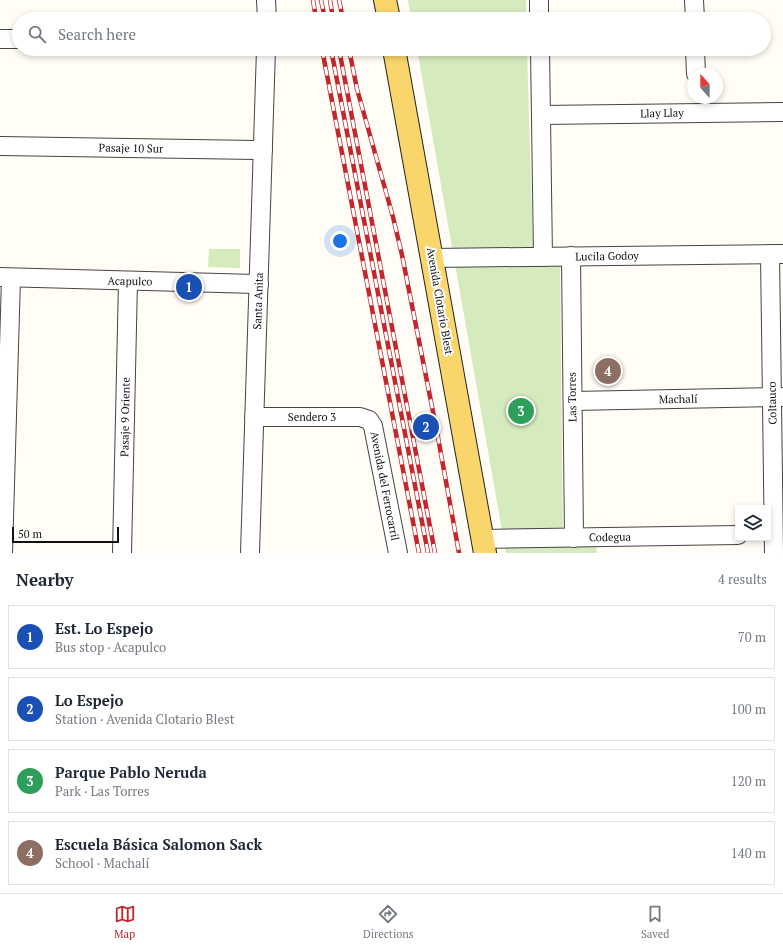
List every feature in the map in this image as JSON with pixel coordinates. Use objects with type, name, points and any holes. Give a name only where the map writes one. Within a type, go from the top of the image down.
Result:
[{"type":"main road","points":[[385,0],[388,12]]},
{"type":"main road","name":"Avenida Clotario Blest","points":[[395,56],[484,546]]},
{"type":"street","points":[[266,0],[267,12]]},
{"type":"street","points":[[539,0],[539,12]]},
{"type":"street","points":[[694,0],[695,12]]},
{"type":"street","points":[[0,39],[12,40]]},
{"type":"street","name":"Santa Anita","points":[[250,553],[266,56]]},
{"type":"street","points":[[540,56],[542,257]]},
{"type":"street","points":[[695,56],[696,68]]},
{"type":"street","name":"Llay Llay","points":[[541,115],[696,105],[783,112]]},
{"type":"street","name":"Pasaje 10 Sur","points":[[0,146],[263,150]]},
{"type":"street","name":"Lucila Godoy","points":[[432,258],[776,254]]},
{"type":"street","name":"Coltauco","points":[[774,553],[777,397],[776,254]]},
{"type":"street","name":"Las Torres","points":[[571,256],[574,538]]},
{"type":"street","points":[[3,553],[5,277]]},
{"type":"street","name":"Acapulco","points":[[5,277],[259,284]]},
{"type":"street","name":"Pasaje 9 Oriente","points":[[122,553],[128,280]]},
{"type":"street","name":"Machalí","points":[[572,401],[777,397]]},
{"type":"street","name":"Sendero 3","points":[[254,417],[360,417],[369,420]]},
{"type":"street","name":"Avenida del Ferrocarril","points":[[369,420],[373,426],[398,553]]},
{"type":"street","name":"Codegua","points":[[484,546],[574,538],[618,545],[735,535]]},
{"type":"green space","points":[[408,0],[526,0],[526,12],[410,12]]},
{"type":"green space","points":[[418,56],[527,56],[533,251],[560,264],[563,547],[596,544],[597,553],[506,553]]},
{"type":"green space","points":[[209,249],[240,249],[240,268],[208,267]]},
{"type":"railway","points":[[313,0],[315,12]]},
{"type":"railway","points":[[321,0],[324,12]]},
{"type":"railway","points":[[330,0],[332,12]]},
{"type":"railway","points":[[339,0],[342,12]]},
{"type":"railway","points":[[323,56],[419,553]]},
{"type":"railway","points":[[332,56],[428,553]]},
{"type":"railway","points":[[340,56],[435,553]]},
{"type":"railway","points":[[350,56],[357,89],[393,217],[402,255],[459,553]]},
{"type":"place","name":"Est. Lo Espejo","points":[[189,287]]},
{"type":"place","name":"Escuela Básica Salomon Sack","points":[[608,371]]},
{"type":"place","name":"Parque Pablo Neruda","points":[[521,411]]},
{"type":"place","name":"Lo Espejo","points":[[426,427]]}]
